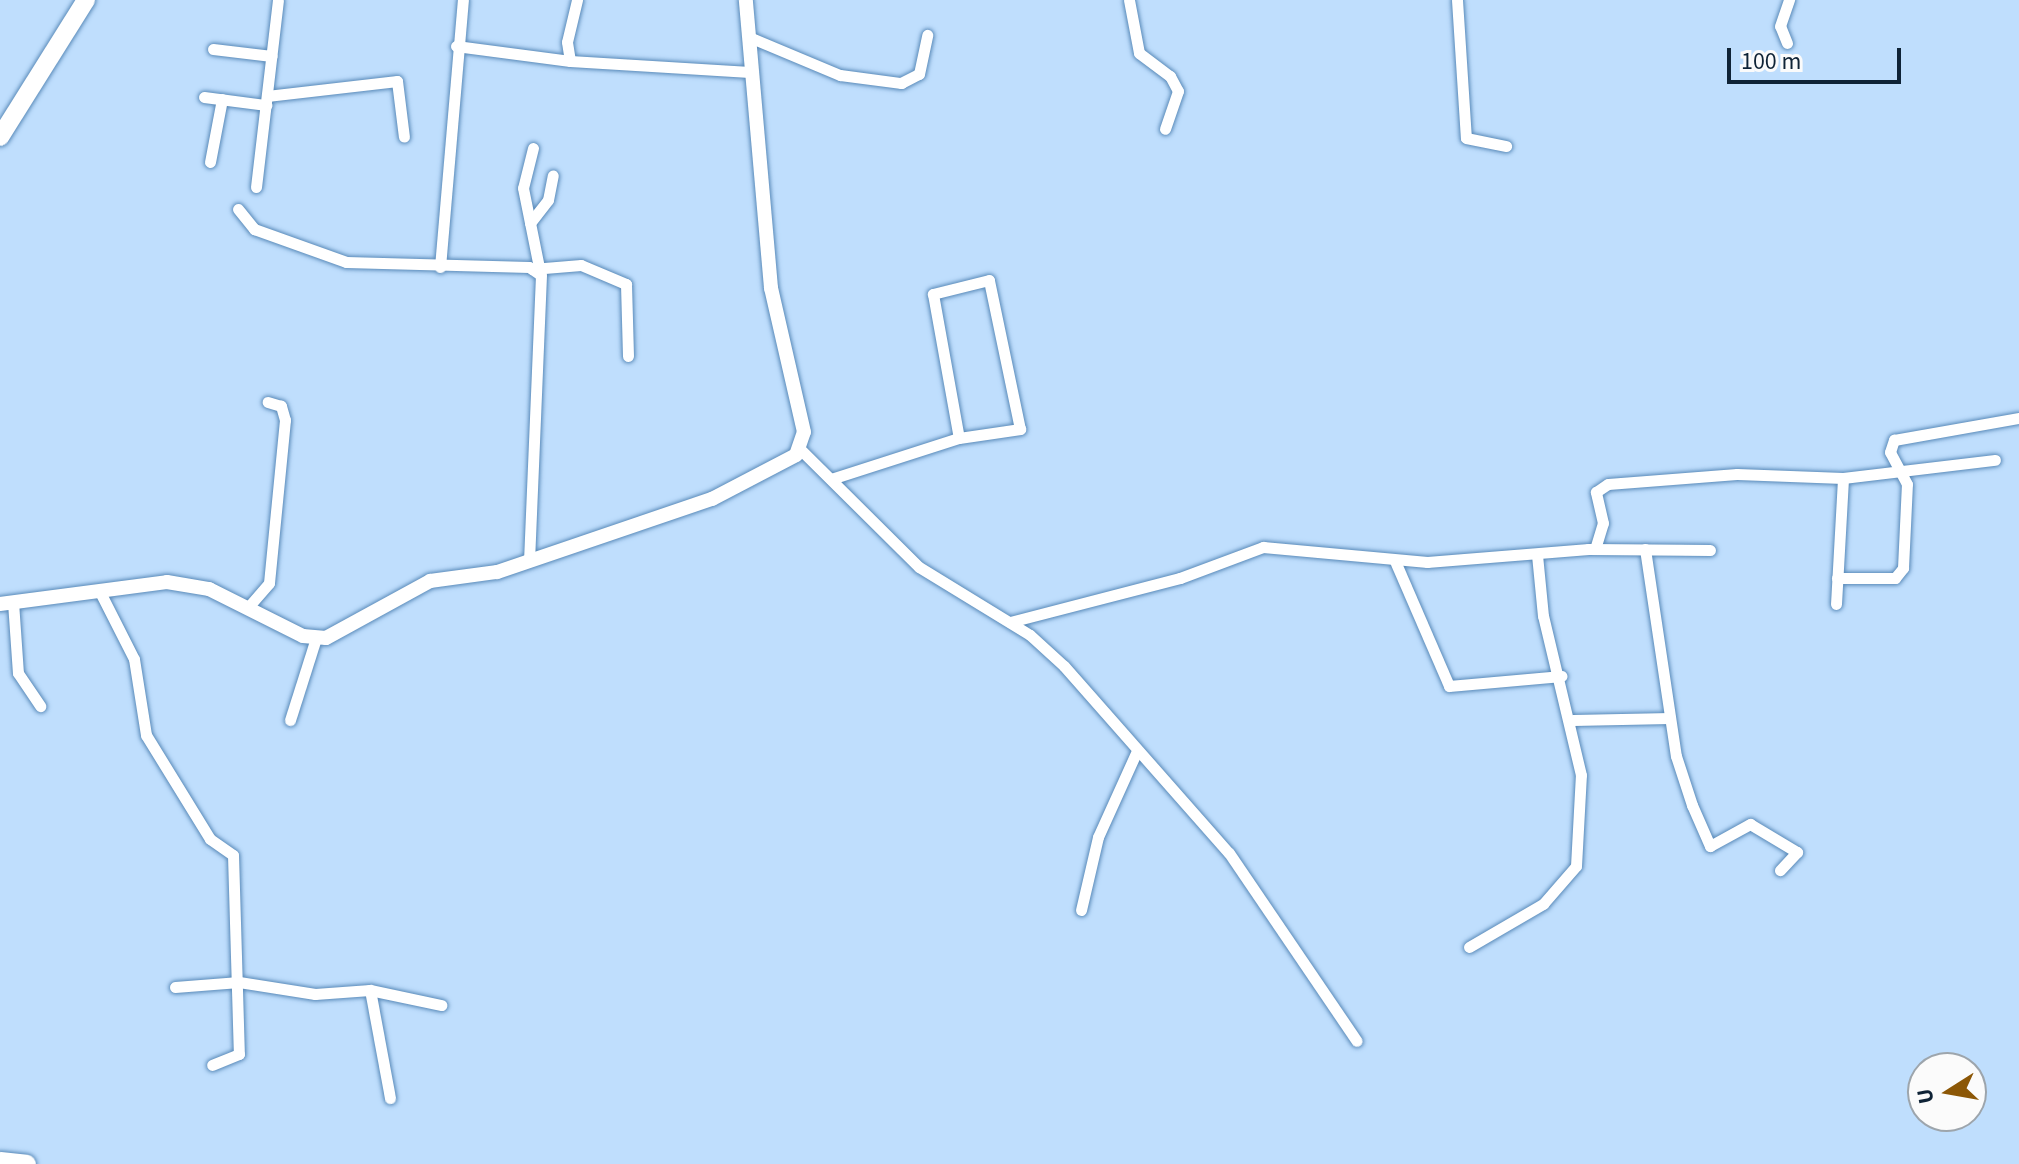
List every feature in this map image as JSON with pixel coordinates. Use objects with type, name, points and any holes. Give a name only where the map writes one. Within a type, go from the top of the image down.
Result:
[{"type":"main road","points":[[0,137],[86,0]]},
{"type":"main road","points":[[0,1161],[27,1164]]},
{"type":"street","points":[[256,187],[278,0]]},
{"type":"street","points":[[440,267],[456,46],[463,0]]},
{"type":"street","points":[[570,61],[567,42],[577,0]]},
{"type":"street","points":[[746,0],[771,288],[801,408],[801,450],[919,567],[1010,622],[1064,666],[1136,753],[1229,853],[1357,1041]]},
{"type":"street","points":[[1129,0],[1139,53],[1175,82],[1176,112],[1165,129]]},
{"type":"street","points":[[1457,0],[1466,138],[1506,146]]},
{"type":"street","points":[[1787,43],[1780,26],[1789,0]]},
{"type":"street","points":[[749,37],[840,75],[901,83],[919,74],[927,35]]},
{"type":"street","points":[[456,46],[570,61],[750,72]]},
{"type":"street","points":[[213,49],[272,56]]},
{"type":"street","points":[[204,97],[266,100],[397,81],[404,137]]},
{"type":"street","points":[[210,162],[222,99]]},
{"type":"street","points":[[529,561],[528,458],[542,283],[535,268],[522,173],[533,148]]},
{"type":"street","points":[[530,223],[548,200],[553,175]]},
{"type":"street","points":[[238,209],[254,229],[332,259],[440,267],[581,265],[626,284],[628,356]]},
{"type":"street","points":[[831,479],[959,438],[1022,425],[989,280],[933,294],[959,438]]},
{"type":"street","points":[[250,605],[269,583],[285,420],[281,406],[268,402]]},
{"type":"street","points":[[1837,578],[1901,575],[1908,494],[1890,452],[1894,440],[2019,418]]},
{"type":"street","points":[[40,706],[18,673],[6,603],[167,582],[250,605],[316,638],[363,623],[430,581],[529,561],[712,499],[801,450]]},
{"type":"street","points":[[1595,549],[1603,523],[1595,498],[1608,484],[1737,474],[1843,478],[1902,475],[1995,460]]},
{"type":"street","points":[[1836,604],[1843,478]]},
{"type":"street","points":[[1010,622],[1180,578],[1263,547],[1395,561],[1537,555],[1595,549],[1710,550]]},
{"type":"street","points":[[1645,549],[1683,784],[1710,846],[1750,824],[1797,852],[1780,870]]},
{"type":"street","points":[[1469,947],[1543,904],[1576,866],[1581,775],[1573,720],[1543,616],[1537,555]]},
{"type":"street","points":[[1395,561],[1449,686],[1562,676]]},
{"type":"street","points":[[100,592],[134,659],[146,735],[210,839],[233,855],[239,1054],[212,1065]]},
{"type":"street","points":[[290,720],[316,638]]},
{"type":"street","points":[[1573,720],[1670,718]]},
{"type":"street","points":[[1081,910],[1098,837],[1136,753]]},
{"type":"street","points":[[175,987],[239,982],[315,994],[370,990],[441,1005]]},
{"type":"street","points":[[370,990],[390,1098]]}]
